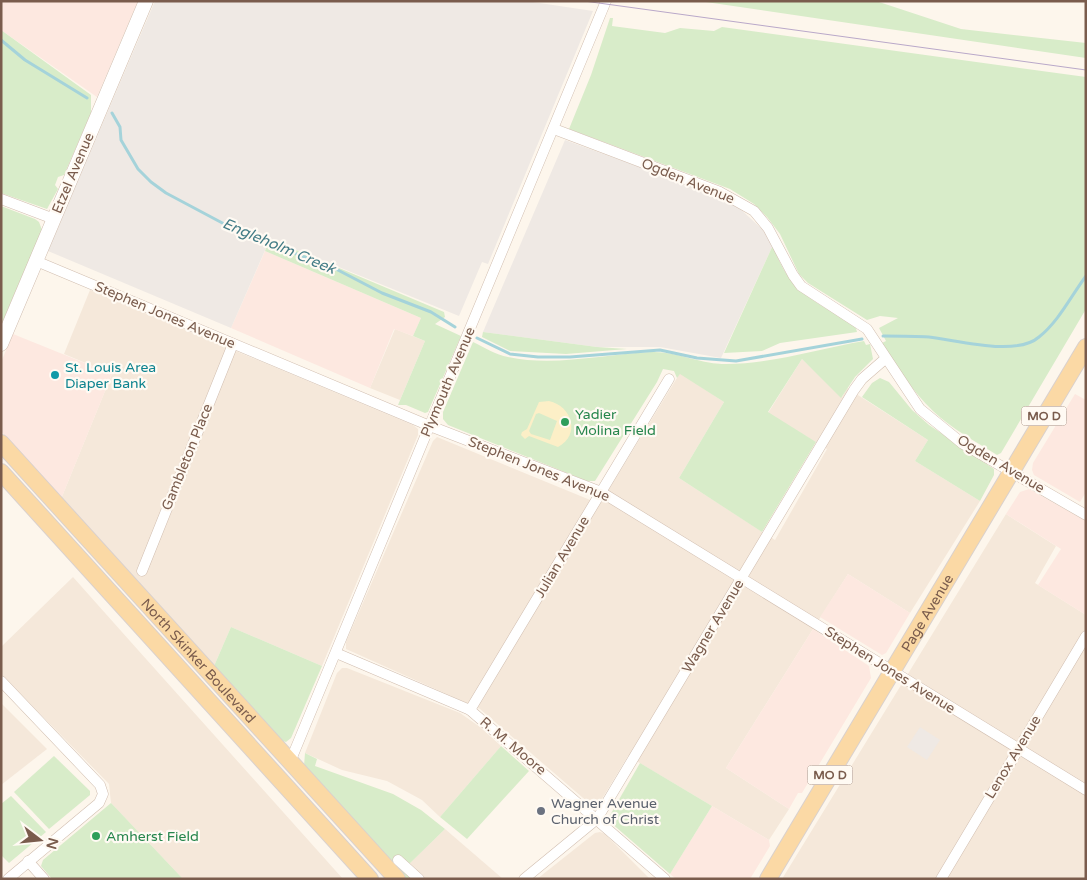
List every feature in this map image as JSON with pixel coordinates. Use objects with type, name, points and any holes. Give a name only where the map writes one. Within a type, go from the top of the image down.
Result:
[{"type":"main road","name":"Page Avenue","points":[[768,879],[1086,347]]},
{"type":"main road","name":"North Skinker Boulevard","points":[[1,443],[397,879]]},
{"type":"main road","name":"North Skinker Boulevard","points":[[1,472],[370,879]]},
{"type":"street","name":"Etzel Avenue","points":[[1,344],[146,1]]},
{"type":"street","name":"Plymouth Avenue","points":[[290,762],[606,1]]},
{"type":"street","name":"Ogden Avenue","points":[[554,129],[720,192],[754,211],[768,228],[790,270],[801,286],[862,324],[920,409],[963,444],[1012,470],[1086,515]]},
{"type":"street","points":[[1,199],[54,220]]},
{"type":"street","name":"Stephen Jones Avenue","points":[[36,261],[430,426],[601,492],[1086,790]]},
{"type":"street","name":"Gambleton Place","points":[[142,571],[233,344]]},
{"type":"street","name":"Wagner Avenue","points":[[524,879],[597,819],[854,390],[885,359]]},
{"type":"street","name":"Julian Avenue","points":[[470,710],[669,379]]},
{"type":"street","name":"Lenox Avenue","points":[[941,879],[1086,636]]},
{"type":"street","name":"R. M. Moore","points":[[336,652],[470,710],[665,879]]},
{"type":"street","points":[[1,681],[100,784],[103,794],[99,803],[8,879]]},
{"type":"street","points":[[398,860],[419,879]]},
{"type":"street","points":[[28,862],[44,879]]},
{"type":"shaded area","points":[[1,1],[138,1],[97,97],[1,30]]},
{"type":"shaded area","points":[[155,1],[526,1],[593,11],[488,264],[482,262],[459,316],[270,239],[231,328],[48,251]]},
{"type":"shaded area","points":[[565,140],[719,196],[736,205],[763,230],[773,245],[721,358],[660,347],[597,347],[483,332]]},
{"type":"shaded area","points":[[265,251],[421,318],[413,336],[394,329],[370,388],[231,328]]},
{"type":"shaded area","points":[[90,290],[413,425],[418,429],[418,435],[322,666],[231,627],[214,666],[61,499],[112,374],[64,354]]},
{"type":"shaded area","points":[[395,329],[425,341],[400,400],[370,388]]},
{"type":"shaded area","points":[[13,334],[112,374],[61,499],[1,431],[1,362]]},
{"type":"shaded area","points":[[802,359],[842,397],[847,388],[928,440],[915,461],[980,501],[910,613],[848,574],[726,768],[789,809],[769,840],[628,756],[600,802],[597,805],[590,804],[480,709],[346,649],[346,642],[433,441],[437,437],[600,504],[680,373],[724,402],[679,478],[775,540],[827,449],[768,413]]},
{"type":"shaded area","points":[[1075,394],[1086,400],[1086,492],[1080,502],[1034,475],[1032,470],[1033,463]]},
{"type":"shaded area","points":[[1029,489],[1086,521],[1086,615],[1038,585],[1061,549],[1006,514],[1020,492]]},
{"type":"shaded area","points":[[1006,514],[1056,546],[1035,583],[1086,615],[1086,879],[782,879]]},
{"type":"shaded area","points":[[848,574],[910,613],[886,653],[882,655],[820,617]]},
{"type":"shaded area","points":[[73,577],[343,879],[183,879],[111,803],[109,784],[1,674],[1,647]]},
{"type":"shaded area","points":[[813,629],[869,666],[871,678],[802,793],[798,793],[789,809],[726,768]]},
{"type":"shaded area","points":[[342,668],[347,668],[460,713],[480,727],[501,746],[440,817],[422,800],[387,781],[342,770],[305,753],[337,673]]},
{"type":"shaded area","points":[[1,703],[47,749],[1,785]]},
{"type":"shaded area","points":[[920,727],[940,740],[927,760],[907,747]]},
{"type":"shaded area","points":[[712,806],[769,840],[770,846],[750,879],[676,879],[670,874]]},
{"type":"shaded area","points":[[445,829],[503,879],[425,879],[409,864]]},
{"type":"shaded area","points":[[595,833],[605,834],[650,879],[537,879]]},
{"type":"green space","points":[[699,1],[876,1],[961,29],[1086,43],[1086,58]]},
{"type":"green space","points":[[610,18],[613,18],[612,26],[665,33],[680,28],[714,31],[722,27],[1086,77],[1086,309],[1001,453],[997,455],[948,424],[925,403],[899,370],[882,343],[886,341],[879,328],[898,318],[880,316],[867,320],[808,283],[799,274],[780,234],[754,204],[730,189],[569,129],[591,75]]},
{"type":"green space","points":[[1,30],[91,95],[91,113],[64,175],[58,177],[55,185],[58,189],[47,209],[1,193]]},
{"type":"green space","points":[[1,206],[35,219],[39,222],[42,230],[1,325]]},
{"type":"green space","points":[[270,239],[444,312],[445,317],[435,324],[461,336],[428,412],[425,413],[406,405],[398,405],[425,341],[413,336],[421,318],[265,251]]},
{"type":"green space","points":[[773,245],[779,261],[795,285],[804,294],[855,325],[857,332],[780,343],[762,351],[724,353]]},
{"type":"green space","points":[[483,332],[597,347],[627,349],[566,354],[510,351],[482,337]]},
{"type":"green space","points":[[864,341],[866,345],[870,344],[873,359],[855,377],[841,398],[802,359],[768,412],[816,442],[762,532],[679,478],[724,402],[680,374],[677,378],[674,371],[663,369],[657,382],[595,481],[587,481],[448,425],[443,419],[443,412],[473,342],[499,355],[526,360],[580,359],[660,352],[704,362],[740,364]]},
{"type":"green space","points":[[880,378],[889,382],[912,410],[929,425],[994,469],[994,475],[980,501],[915,461],[928,440],[862,397],[872,383]]},
{"type":"green space","points":[[231,627],[322,666],[291,738],[286,742],[280,740],[214,666]]},
{"type":"green space","points":[[501,746],[529,771],[467,839],[440,817]]},
{"type":"green space","points":[[305,753],[317,759],[315,766],[393,794],[421,810],[445,829],[404,869],[413,879],[407,879],[304,766]]},
{"type":"green space","points":[[54,756],[90,791],[90,795],[49,829],[14,792]]},
{"type":"green space","points":[[640,763],[712,806],[670,874],[610,822],[609,817]]},
{"type":"green space","points":[[11,796],[46,832],[9,863],[1,855],[1,804]]},
{"type":"green space","points":[[111,803],[183,879],[52,879],[41,866],[43,860]]},
{"type":"sand","points":[[549,401],[557,404],[571,421],[570,435],[558,447],[529,436],[525,439],[521,435],[527,429],[539,402]],"holes":[[[539,413],[557,421],[550,440],[531,434],[529,431],[536,414]]]},
{"type":"waterway","name":"Engleholm Creek","points":[[1,40],[25,60],[87,98]]},
{"type":"waterway","name":"Engleholm Creek","points":[[112,113],[120,127],[121,140],[138,169],[166,193],[243,234],[334,268],[382,293],[431,312],[455,327]]},
{"type":"waterway","name":"Engleholm Creek","points":[[883,336],[929,337],[1001,347],[1029,343],[1039,337],[1053,324],[1086,276]]},
{"type":"waterway","name":"Engleholm Creek","points":[[477,338],[510,354],[538,357],[570,357],[660,350],[697,358],[736,361],[862,339]]},
{"type":"tram line","points":[[584,1],[1086,70]]},
{"type":"place","name":"St. Louis Area Diaper Bank","points":[[55,375]]},
{"type":"place","name":"Yadier Molina Field","points":[[565,422]]},
{"type":"place","name":"Wagner Avenue Church of Christ","points":[[541,811]]},
{"type":"place","name":"Amherst Field","points":[[96,836]]}]
